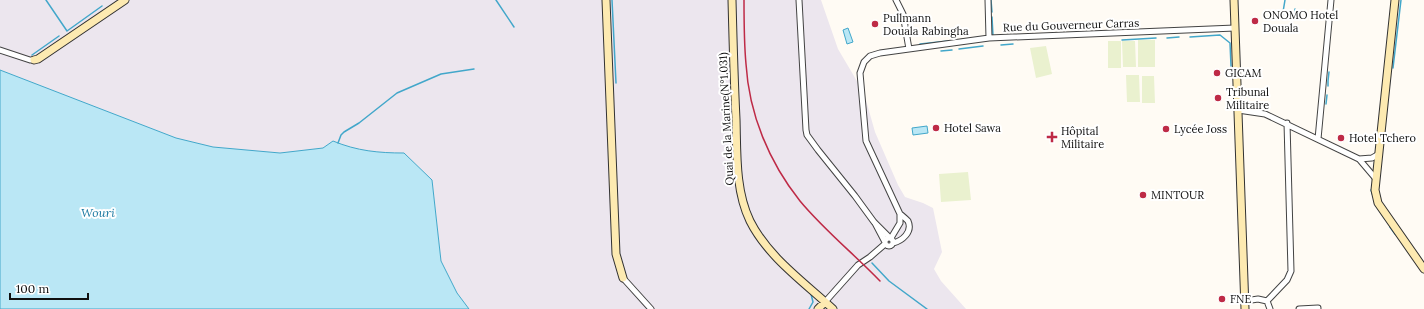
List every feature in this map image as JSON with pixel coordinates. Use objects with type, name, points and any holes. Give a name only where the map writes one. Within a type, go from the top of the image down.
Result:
[{"type":"street","points":[[0,50],[34,60],[38,59],[125,0]]},
{"type":"street","points":[[606,0],[616,254],[623,278],[651,309]]},
{"type":"street","name":"Quai de la Marine(N°1.031)","points":[[732,0],[738,166],[741,191],[745,207],[750,221],[769,248],[833,309]]},
{"type":"street","points":[[799,0],[807,135],[874,222],[891,240]]},
{"type":"street","points":[[896,0],[903,14],[909,48]]},
{"type":"street","points":[[988,0],[989,38]]},
{"type":"street","points":[[1234,0],[1245,309]]},
{"type":"street","points":[[1318,139],[1331,0]]},
{"type":"street","points":[[1395,0],[1374,190],[1378,203],[1424,269]]},
{"type":"street","name":"Rue du Gouverneur Carras","points":[[891,240],[903,239],[909,229],[908,222],[900,214],[866,141],[860,73],[864,62],[870,56],[909,48],[989,38],[1235,28]]},
{"type":"street","points":[[1238,110],[1265,114],[1287,123],[1359,159],[1376,179]]},
{"type":"street","points":[[1267,301],[1287,280],[1291,271],[1287,123]]},
{"type":"street","points":[[1359,159],[1372,158],[1379,154]]},
{"type":"street","points":[[874,222],[876,228],[888,246],[900,222],[900,214]]},
{"type":"street","points":[[818,309],[858,266],[885,243]]},
{"type":"street","points":[[1245,301],[1258,299],[1267,301]]},
{"type":"street","points":[[1267,301],[1270,309]]},
{"type":"street","points":[[1299,309],[1318,308]]},
{"type":"shaded area","points":[[0,0],[821,0],[838,49],[864,93],[875,132],[898,185],[905,197],[933,208],[942,252],[934,269],[941,281],[966,309],[469,309],[457,293],[441,261],[432,180],[404,153],[374,153],[345,146],[333,141],[323,148],[280,153],[213,147],[176,138],[0,70]]},
{"type":"green space","points":[[1138,40],[1155,40],[1155,67],[1138,67]]},
{"type":"green space","points":[[1108,41],[1121,41],[1121,68],[1108,68]]},
{"type":"green space","points":[[1122,41],[1135,41],[1136,67],[1123,67]]},
{"type":"green space","points":[[1046,46],[1052,74],[1036,78],[1030,48]]},
{"type":"green space","points":[[1126,75],[1139,75],[1140,102],[1127,102]]},
{"type":"green space","points":[[1142,76],[1154,76],[1155,103],[1142,103]]},
{"type":"green space","points":[[968,172],[971,200],[941,202],[939,174]]},
{"type":"water","points":[[848,28],[853,42],[847,44],[843,30]]},
{"type":"water","name":"Wouri","points":[[0,70],[176,138],[213,147],[280,153],[323,148],[333,141],[368,151],[404,153],[432,180],[441,261],[457,293],[469,309],[0,309]]},
{"type":"water","points":[[927,126],[928,133],[913,135],[912,128]]},
{"type":"waterway","points":[[46,0],[67,31],[102,6]]},
{"type":"waterway","points":[[496,0],[514,27]]},
{"type":"waterway","points":[[612,0],[616,83]]},
{"type":"waterway","points":[[991,0],[992,12]]},
{"type":"waterway","points":[[1285,0],[1282,18],[1294,19],[1295,9]]},
{"type":"waterway","points":[[1393,68],[1401,0]]},
{"type":"waterway","points":[[992,17],[993,36]]},
{"type":"waterway","points":[[1190,37],[1220,35],[1230,43],[1231,66]]},
{"type":"waterway","points":[[32,55],[59,36]]},
{"type":"waterway","points":[[1167,38],[1179,37]]},
{"type":"waterway","points":[[1122,40],[1156,38]]},
{"type":"waterway","points":[[920,44],[967,39]]},
{"type":"waterway","points":[[1001,45],[1013,44]]},
{"type":"waterway","points":[[959,49],[983,46]]},
{"type":"waterway","points":[[941,51],[952,50]]},
{"type":"waterway","points":[[338,143],[344,132],[359,123],[397,93],[441,74],[474,69]]},
{"type":"waterway","points":[[1328,81],[1329,72]]},
{"type":"waterway","points":[[1328,81],[1328,86]]},
{"type":"waterway","points":[[1326,104],[1327,95]]},
{"type":"waterway","points":[[1371,190],[1373,196]]},
{"type":"waterway","points":[[1381,213],[1385,219]]},
{"type":"waterway","points":[[1390,227],[1395,234]]},
{"type":"waterway","points":[[872,263],[889,281],[927,309]]},
{"type":"waterway","points":[[809,309],[813,302],[811,294]]},
{"type":"railway","points":[[744,0],[745,48],[751,101],[762,137],[770,154],[789,186],[800,201],[819,222],[880,281]]},
{"type":"place","name":"ONOMO Hotel Douala","points":[[1255,21]]},
{"type":"place","name":"Pullmann Douala Rabingha","points":[[875,24]]},
{"type":"place","name":"GICAM","points":[[1217,73]]},
{"type":"place","name":"Tribunal Militaire","points":[[1218,98]]},
{"type":"place","name":"Hotel Sawa","points":[[936,128]]},
{"type":"place","name":"Lycée Joss","points":[[1166,129]]},
{"type":"place","name":"Hôpital Militaire","points":[[1052,137]]},
{"type":"place","name":"Hotel Tchero","points":[[1341,138]]},
{"type":"place","name":"MINTOUR","points":[[1143,195]]},
{"type":"place","name":"FNE","points":[[1222,299]]}]
